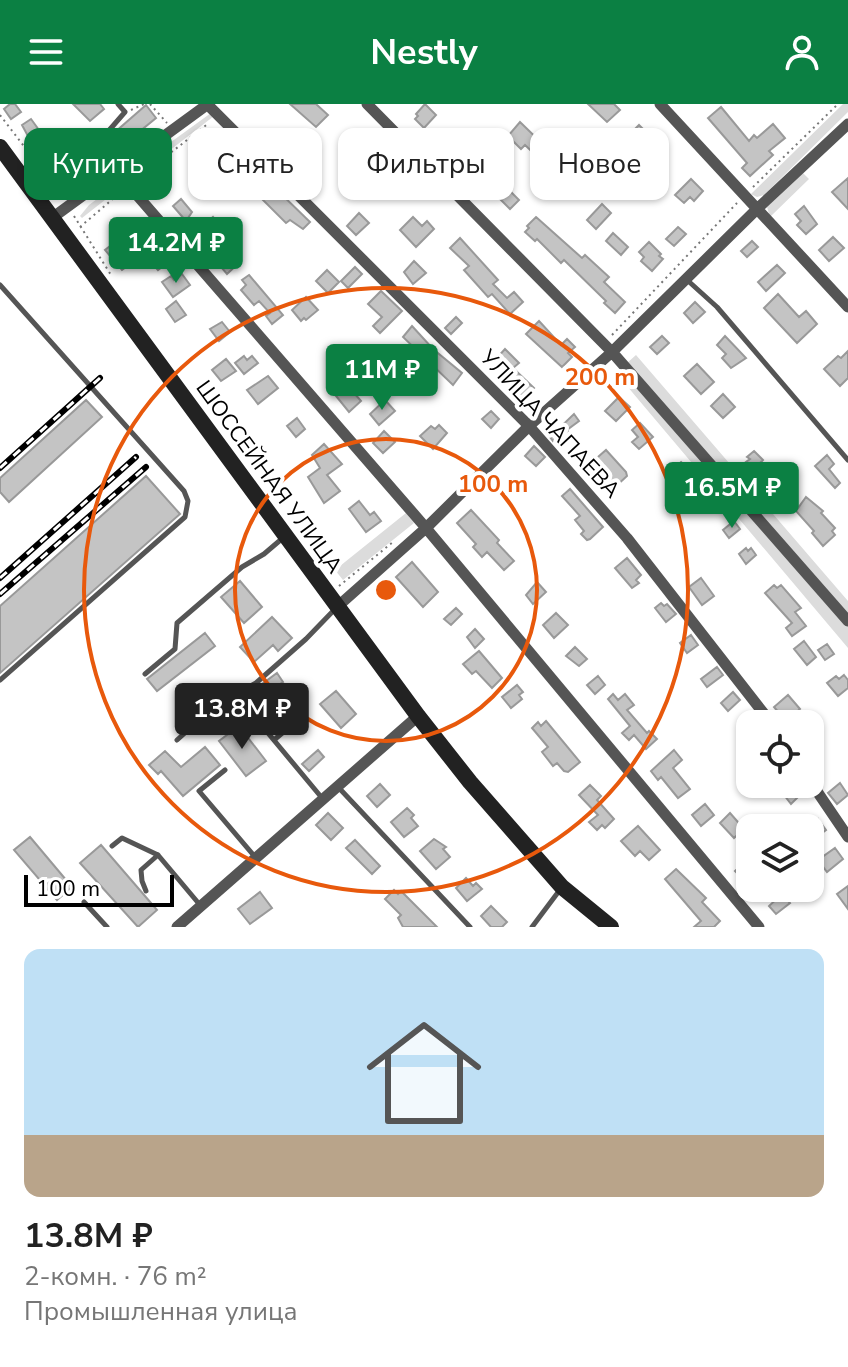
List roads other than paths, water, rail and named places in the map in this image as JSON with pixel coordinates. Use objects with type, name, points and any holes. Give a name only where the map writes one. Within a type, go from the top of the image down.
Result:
[{"type":"main road","name":"ШОССЕЙНАЯ УЛИЦА","points":[[0,147],[418,716],[470,782],[562,887],[611,927]]},
{"type":"street","points":[[172,130],[208,104]]},
{"type":"street","name":"УЛИЦА ЧАПАЕВА","points":[[208,104],[529,426],[627,538],[761,710]]},
{"type":"street","points":[[367,104],[608,348],[848,621]]},
{"type":"street","points":[[660,104],[848,307]]},
{"type":"street","points":[[337,607],[426,528],[608,348],[848,124]]},
{"type":"street","points":[[52,218],[76,200]]},
{"type":"street","points":[[141,200],[426,528],[759,927]]},
{"type":"street","points":[[177,927],[418,716]]},
{"type":"street","points":[[822,798],[848,837]]},
{"type":"lane","points":[[111,128],[125,112],[118,104]]},
{"type":"lane","points":[[685,279],[717,307],[848,460]]},
{"type":"lane","points":[[0,285],[184,491],[188,501],[185,517],[0,680]]},
{"type":"lane","points":[[145,674],[175,649],[177,623],[242,567],[285,536]]},
{"type":"lane","points":[[177,740],[215,706],[256,683],[337,607]]},
{"type":"lane","points":[[274,740],[300,718]]},
{"type":"lane","points":[[258,721],[323,799]]},
{"type":"lane","points":[[225,770],[199,791],[256,858]]},
{"type":"lane","points":[[338,786],[470,927]]},
{"type":"lane","points":[[112,846],[122,838],[158,855],[201,906]]},
{"type":"lane","points":[[146,891],[141,870],[158,855]]},
{"type":"lane","points":[[532,927],[562,887]]},
{"type":"lane","points":[[84,902],[107,927]]},
{"type":"railway","points":[[0,468],[100,378]]},
{"type":"railway","points":[[0,578],[136,457]]},
{"type":"railway","points":[[0,594],[146,467]]}]
